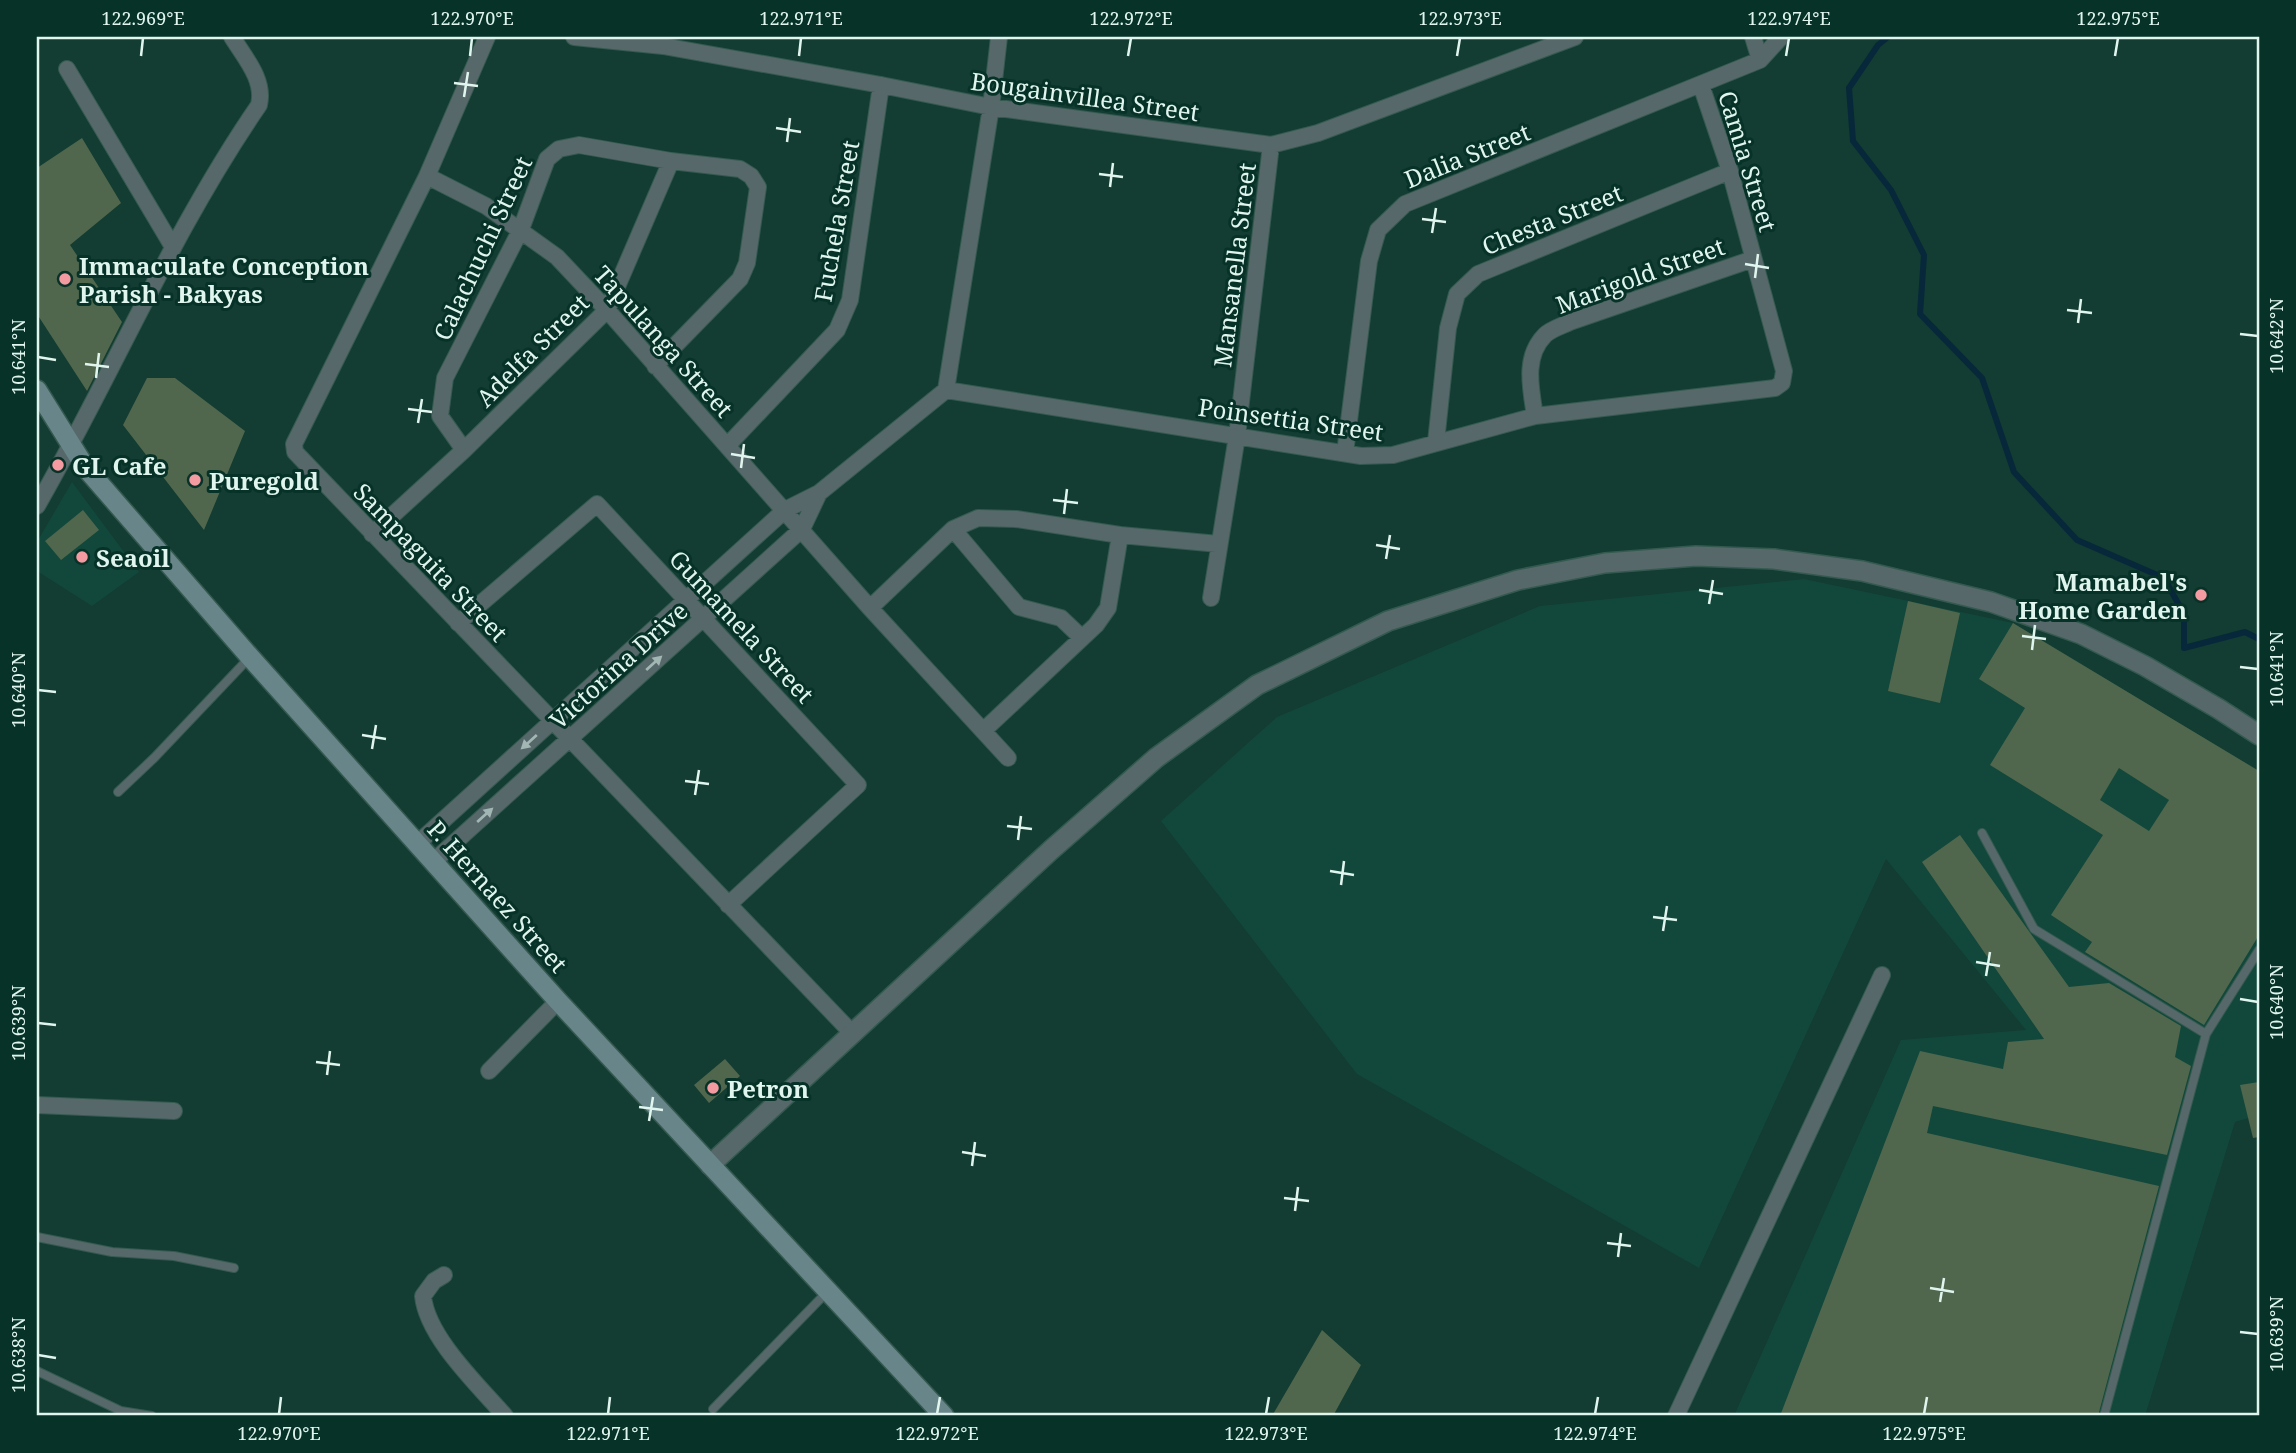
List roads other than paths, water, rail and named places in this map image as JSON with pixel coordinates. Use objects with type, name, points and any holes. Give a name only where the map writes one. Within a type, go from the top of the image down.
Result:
[{"type":"main road","name":"P. Hernaez Street","points":[[37,390],[85,467],[250,657],[558,1002],[944,1416]]},
{"type":"street","points":[[37,506],[71,446],[173,247],[259,105],[259,82],[232,37]]},
{"type":"street","name":"Sampaguita Street","points":[[487,37],[427,176],[295,444],[295,452],[852,1034]]},
{"type":"street","name":"Bougainvillea Street","points":[[574,37],[663,46],[990,107],[1271,145],[1318,133],[1575,37]]},
{"type":"street","points":[[663,46],[688,37]]},
{"type":"street","points":[[946,390],[999,37]]},
{"type":"street","points":[[1753,37],[1760,60]]},
{"type":"street","name":"Dalia Street","points":[[1345,453],[1369,261],[1378,230],[1405,204],[1760,60],[1781,37]]},
{"type":"street","points":[[67,69],[173,247]]},
{"type":"street","name":"Fuchela Street","points":[[727,446],[837,330],[844,315],[850,300],[881,85]]},
{"type":"street","name":"Camia Street","points":[[1701,85],[1730,171],[1784,371]]},
{"type":"street","name":"Calachuchi Street","points":[[464,450],[440,416],[445,378],[521,229],[547,159],[559,149],[579,145],[671,161],[740,169],[751,176],[758,187],[747,264],[740,279],[655,366]]},
{"type":"street","name":"Mansanella Street","points":[[1211,598],[1237,436],[1271,145]]},
{"type":"street","name":"Adelfa Street","points":[[372,534],[464,450],[607,310],[671,161]]},
{"type":"street","name":"Chesta Street","points":[[1436,442],[1448,328],[1457,294],[1478,274],[1730,171]]},
{"type":"street","name":"Tapulanga Street","points":[[427,176],[486,206],[557,257],[870,608],[1008,758]]},
{"type":"street","name":"Marigold Street","points":[[1535,416],[1529,381],[1533,350],[1547,333],[1570,322],[1753,259]]},
{"type":"street","name":"Poinsettia Street","points":[[946,390],[1361,456],[1392,455],[1535,416],[1775,388],[1782,383],[1784,371]]},
{"type":"street","name":"Victorina Drive","points":[[418,843],[785,510],[819,493],[946,390]]},
{"type":"street","name":"Victorina Drive","points":[[434,861],[802,529],[819,493]]},
{"type":"street","name":"Gumamela Street","points":[[458,623],[597,504],[858,785],[728,905]]},
{"type":"street","points":[[870,608],[953,529],[978,518],[1016,519],[1120,536],[1219,544]]},
{"type":"street","points":[[953,529],[1019,607],[1061,618],[1083,638]]},
{"type":"street","points":[[983,732],[1083,638],[1108,608],[1120,536]]},
{"type":"street","points":[[710,1165],[1051,850],[1156,758],[1257,685],[1388,621],[1518,580],[1605,563],[1696,556],[1773,559],[1862,570],[1991,602],[2081,635],[2145,666],[2259,735]]},
{"type":"street","points":[[1676,1416],[1882,975]]},
{"type":"street","points":[[489,1071],[558,1002]]},
{"type":"street","points":[[37,1105],[174,1111]]},
{"type":"street","points":[[444,1275],[433,1281],[422,1296],[424,1311],[439,1338],[505,1416]]},
{"type":"lane","points":[[118,792],[250,657]]},
{"type":"lane","points":[[1982,833],[2034,929],[2206,1034]]},
{"type":"lane","points":[[2104,1416],[2206,1034],[2259,950]]},
{"type":"lane","points":[[37,1237],[112,1252],[174,1256],[234,1268]]},
{"type":"lane","points":[[713,1409],[829,1290]]},
{"type":"lane","points":[[37,1371],[121,1411],[152,1416]]},
{"type":"waterway","points":[[1888,37],[1878,45],[1849,88],[1853,141],[1891,190],[1924,255],[1920,314],[1982,378],[2014,472],[2077,540],[2164,578],[2184,614],[2184,648],[2245,632],[2259,639]]},
{"type":"place","name":"Immaculate Conception Parish - Bakyas","points":[[65,279]]},
{"type":"place","name":"GL Cafe","points":[[58,465]]},
{"type":"place","name":"Puregold","points":[[195,480]]},
{"type":"place","name":"Seaoil","points":[[82,557]]},
{"type":"place","name":"Mamabel's Home Garden","points":[[2201,595]]},
{"type":"place","name":"Petron","points":[[713,1088]]}]
